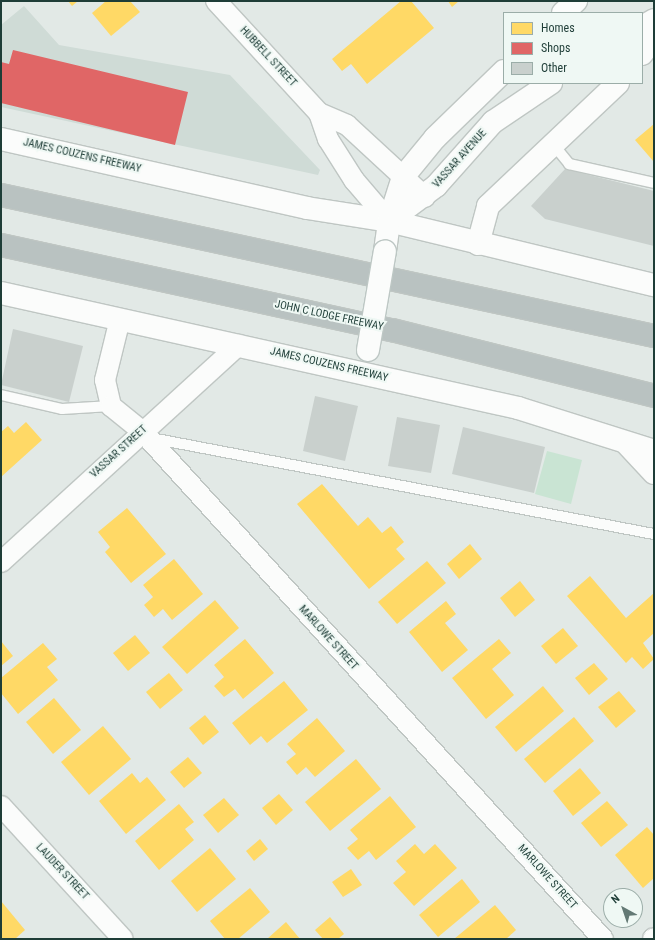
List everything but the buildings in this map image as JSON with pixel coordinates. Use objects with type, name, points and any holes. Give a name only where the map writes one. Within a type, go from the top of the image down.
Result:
[{"type":"highway","points":[[1,195],[654,336]]},
{"type":"highway","name":"JOHN C LODGE FREEWAY","points":[[1,245],[392,330],[654,396]]},
{"type":"highway","points":[[543,369],[654,410]]},
{"type":"main road","points":[[564,12],[576,1]]},
{"type":"main road","points":[[643,26],[654,20]]},
{"type":"main road","points":[[643,53],[654,38]]},
{"type":"main road","points":[[364,373],[389,221],[403,177],[435,138],[503,72]]},
{"type":"main road","name":"VASSAR AVENUE","points":[[389,221],[425,196],[493,122],[550,84]]},
{"type":"main road","points":[[478,244],[488,206],[617,84]]},
{"type":"main road","name":"JAMES COUZENS FREEWAY","points":[[1,138],[307,208],[389,221],[478,244],[654,285]]},
{"type":"main road","name":"JAMES COUZENS FREEWAY","points":[[1,293],[518,408],[654,451]]},
{"type":"main road","points":[[624,441],[654,473]]},
{"type":"street","name":"HUBBELL STREET","points":[[216,1],[319,113],[346,125],[425,196]]},
{"type":"street","name":"HUBBELL STREET","points":[[319,113],[328,139],[354,180],[389,221]]},
{"type":"street","points":[[111,406],[105,380],[120,319]]},
{"type":"street","name":"VASSAR STREET","points":[[1,562],[144,434],[239,345]]},
{"type":"street","name":"MARLOWE STREET","points":[[111,406],[144,434],[603,939]]},
{"type":"street","name":"LAUDER STREET","points":[[1,806],[123,939]]},
{"type":"lane","points":[[553,144],[570,164],[654,183]]},
{"type":"lane","points":[[1,395],[62,409],[111,406]]},
{"type":"lane","points":[[144,434],[654,534]]},
{"type":"shaded area","points":[[24,6],[59,45],[230,75],[320,170],[318,175],[1,107],[1,25]]},
{"type":"green space","points":[[547,451],[582,460],[571,504],[535,494]]}]
